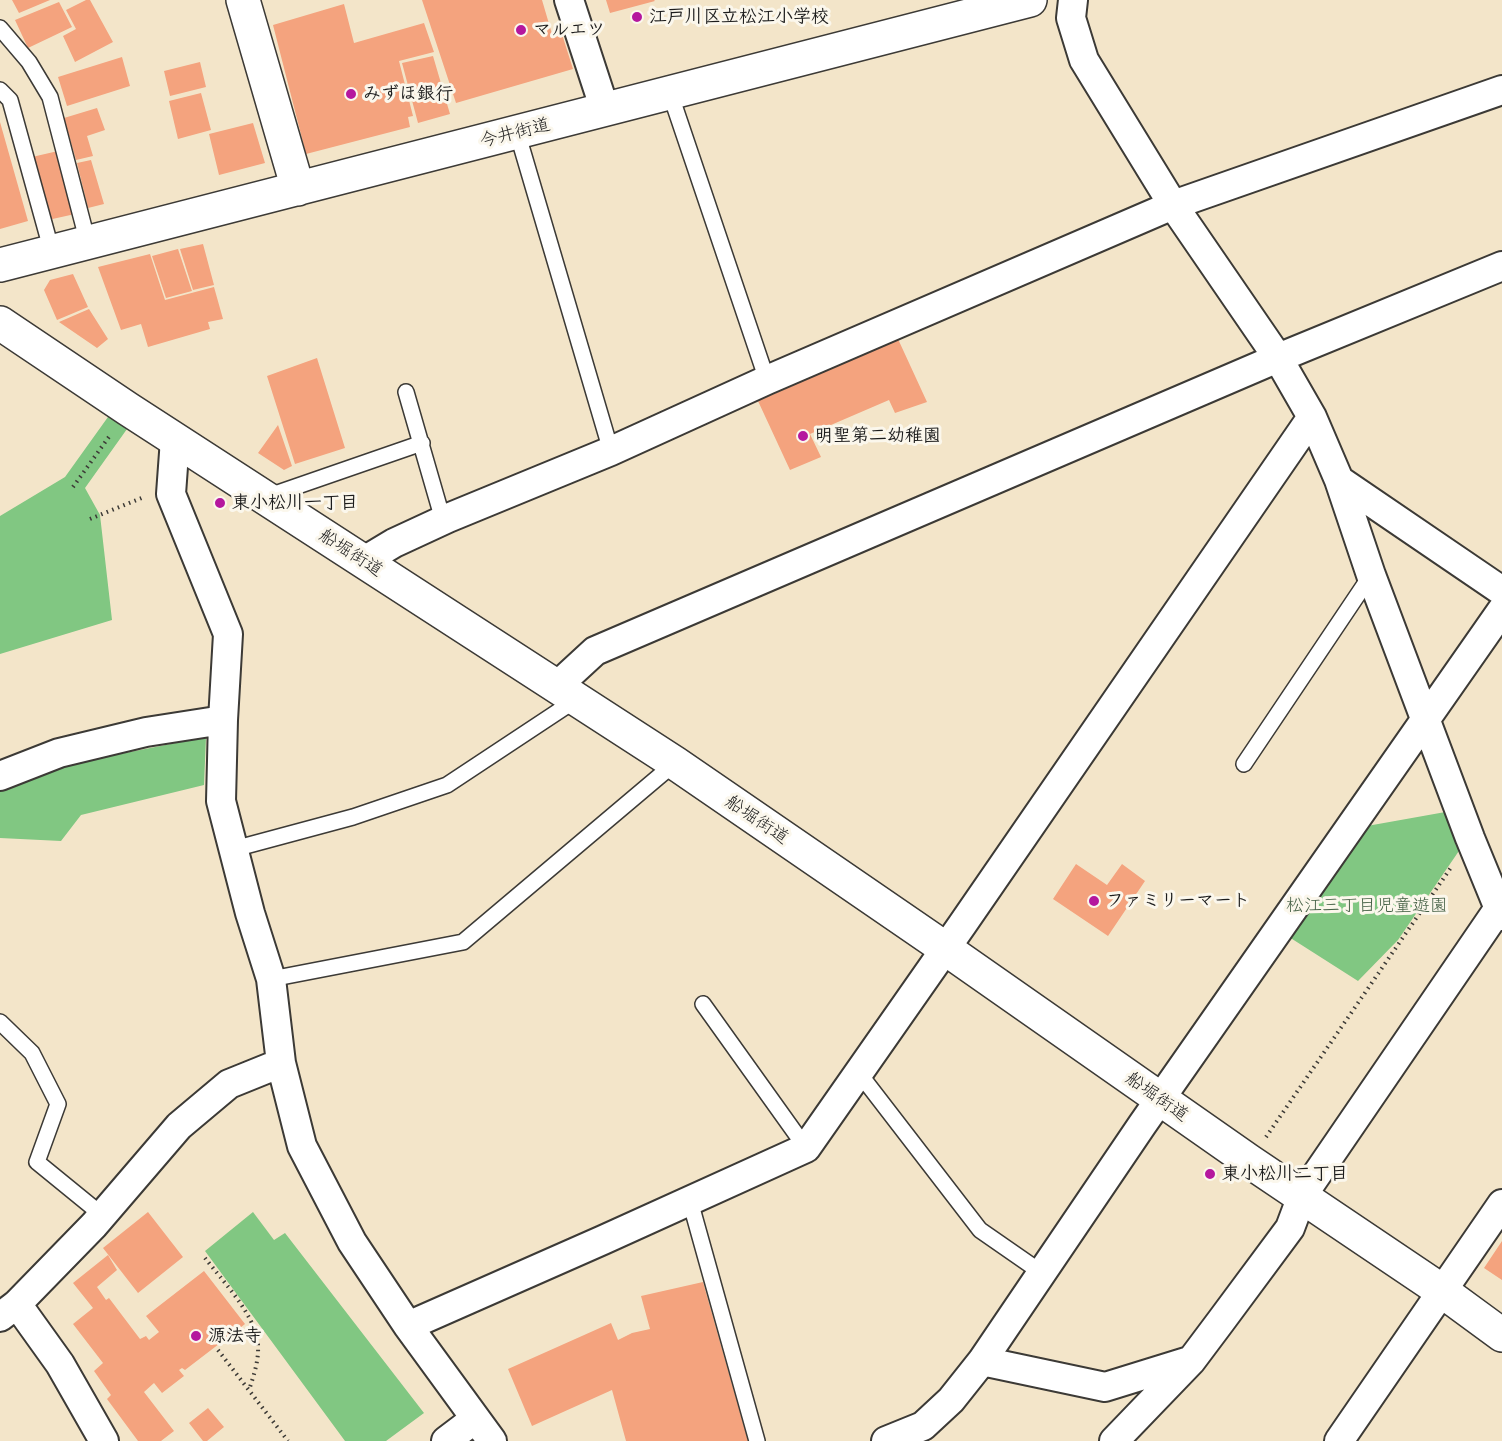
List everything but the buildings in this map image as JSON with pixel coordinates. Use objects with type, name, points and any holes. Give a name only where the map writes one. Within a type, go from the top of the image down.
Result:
[{"type":"main road","points":[[243,0],[298,189]]},
{"type":"main road","name":"今井街道","points":[[0,265],[1030,0]]},
{"type":"main road","name":"船堀街道","points":[[0,323],[128,409],[675,763],[1249,1161],[1442,1291],[1502,1335]]},
{"type":"street","points":[[569,0],[605,110]]},
{"type":"street","points":[[1073,0],[1071,18],[1084,60],[1173,205],[1278,358],[1312,417],[1339,480],[1371,575],[1470,838],[1501,912],[1302,1196],[1290,1228],[1191,1361],[1114,1441]]},
{"type":"street","points":[[364,561],[394,543],[443,520],[611,451],[767,380],[1173,205],[1502,90]]},
{"type":"street","points":[[567,692],[595,651],[1278,358],[1502,266]]},
{"type":"street","points":[[408,1326],[806,1148],[946,949],[1312,417]]},
{"type":"street","points":[[175,439],[171,494],[228,634],[221,801],[250,913],[272,979],[281,1063],[302,1146],[352,1242],[408,1326],[492,1441]]},
{"type":"street","points":[[1339,480],[1502,591]]},
{"type":"street","points":[[886,1441],[923,1426],[951,1400],[982,1361],[1160,1099],[1502,609]]},
{"type":"street","points":[[0,776],[59,753],[146,732],[223,720]]},
{"type":"street","points":[[104,1441],[60,1364],[8,1311],[102,1215],[179,1126],[229,1084],[281,1063]]},
{"type":"street","points":[[1339,1441],[1502,1203]]},
{"type":"street","points":[[982,1361],[1105,1387],[1191,1361]]},
{"type":"street","points":[[446,1441],[475,1419]]},
{"type":"lane","points":[[0,28],[29,62],[50,97],[88,243]]},
{"type":"lane","points":[[0,90],[10,100],[52,252]]},
{"type":"lane","points":[[670,93],[767,380]]},
{"type":"lane","points":[[517,132],[611,451]]},
{"type":"lane","points":[[406,392],[443,520]]},
{"type":"lane","points":[[266,497],[422,443]]},
{"type":"lane","points":[[1244,764],[1371,575]]},
{"type":"lane","points":[[234,849],[353,817],[447,785],[567,692]]},
{"type":"lane","points":[[272,979],[463,942],[675,763]]},
{"type":"lane","points":[[703,1004],[806,1148]]},
{"type":"lane","points":[[0,1022],[32,1053],[58,1104],[37,1162],[102,1215]]},
{"type":"lane","points":[[859,1073],[980,1230],[1042,1273]]},
{"type":"lane","points":[[690,1201],[758,1441]]},
{"type":"path","points":[[73,487],[128,409]]},
{"type":"path","points":[[90,519],[172,486]]},
{"type":"path","points":[[1249,1161],[1470,838]]},
{"type":"path","points":[[205,1258],[251,1318],[258,1343],[257,1365],[249,1390]]},
{"type":"path","points":[[218,1350],[288,1441]]},
{"type":"green space","points":[[113,410],[132,422],[85,488],[100,515],[112,620],[0,654],[0,516],[65,477]]},
{"type":"green space","points":[[206,737],[204,785],[81,815],[61,841],[0,838],[0,789],[64,765]]},
{"type":"green space","name":"松江三丁目児童遊園","points":[[1451,811],[1463,845],[1398,940],[1358,981],[1289,937],[1367,826]]},
{"type":"green space","points":[[253,1212],[274,1240],[285,1233],[424,1413],[386,1441],[345,1441],[205,1251]]},
{"type":"place","name":"江戸川区立松江小学校","points":[[637,17]]},
{"type":"place","name":"マルエツ","points":[[521,30]]},
{"type":"place","name":"みずほ銀行","points":[[351,94]]},
{"type":"place","name":"明聖第二幼稚園","points":[[803,436]]},
{"type":"place","name":"東小松川一丁目","points":[[220,503]]},
{"type":"place","name":"ファミリーマート","points":[[1094,901]]},
{"type":"place","name":"東小松川二丁目","points":[[1210,1174]]},
{"type":"place","name":"源法寺","points":[[196,1336]]}]
